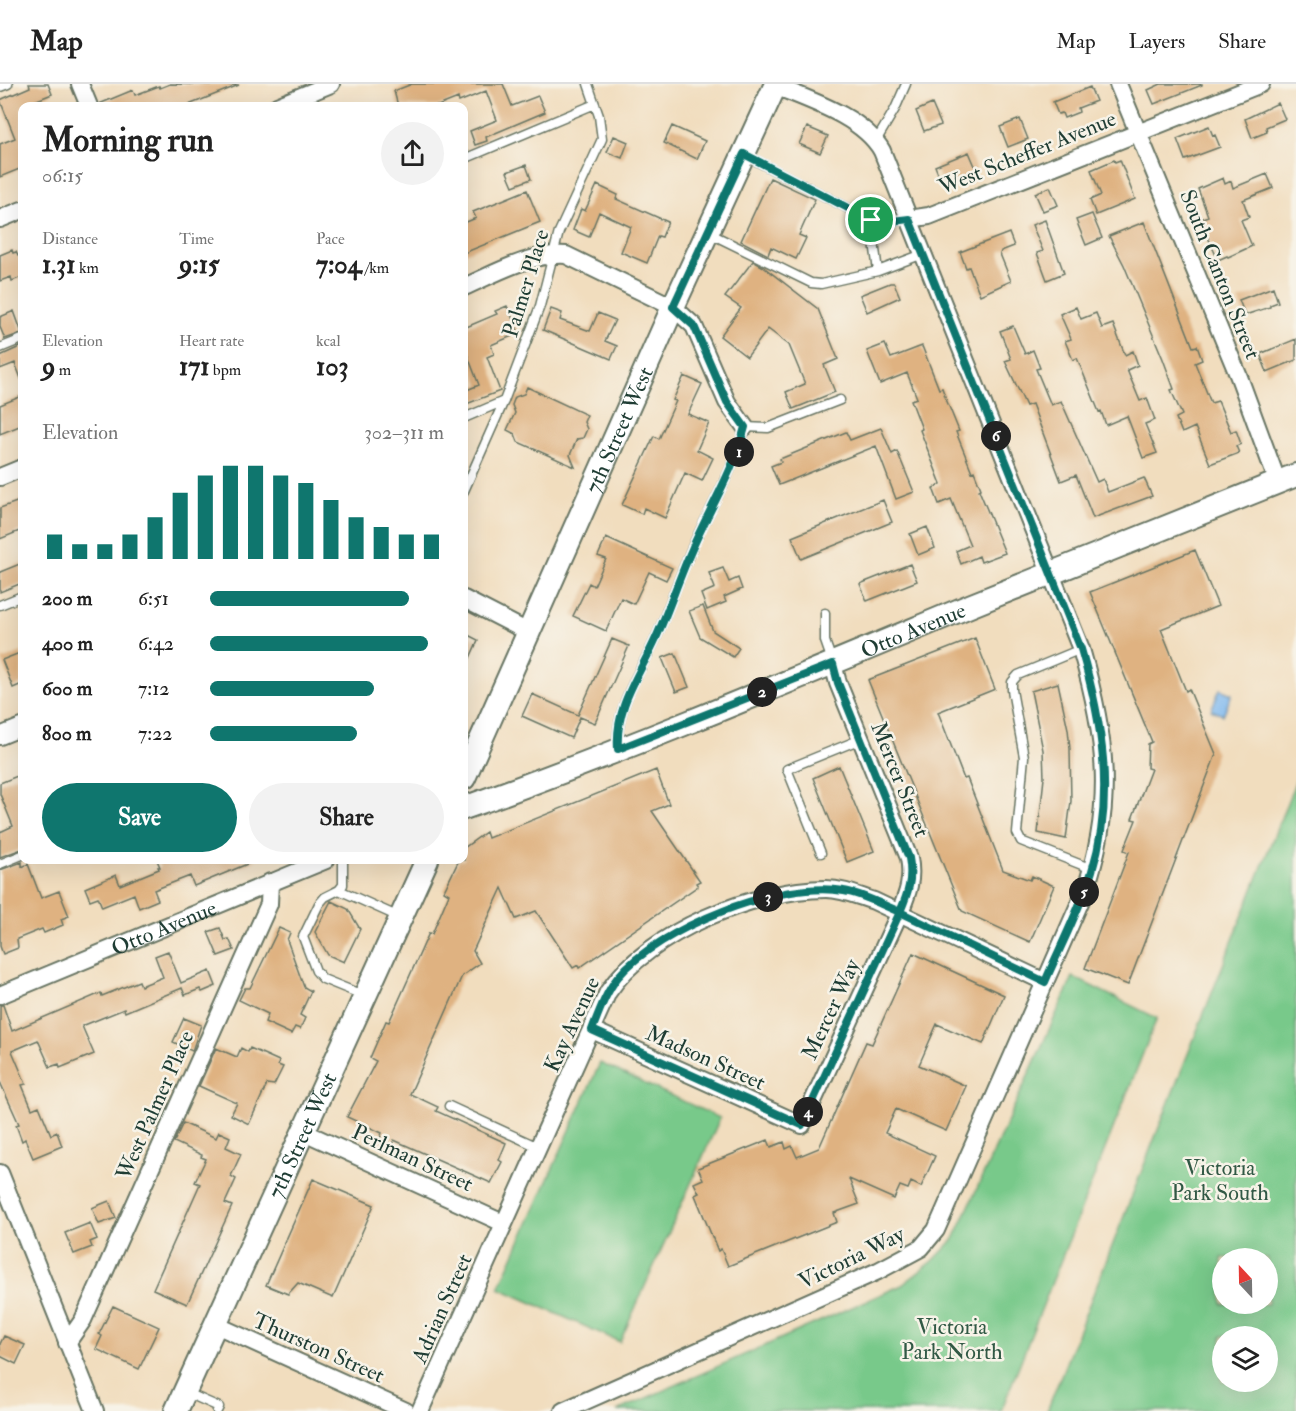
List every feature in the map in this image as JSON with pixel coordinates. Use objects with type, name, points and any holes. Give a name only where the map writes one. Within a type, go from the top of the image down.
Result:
[{"type":"main road","name":"7th Street West","points":[[468,769],[774,85]]},
{"type":"main road","name":"Otto Avenue","points":[[468,806],[833,664],[1287,479]]},
{"type":"main road","name":"7th Street West","points":[[180,1401],[425,864]]},
{"type":"street","points":[[80,84],[87,102]]},
{"type":"street","points":[[287,102],[332,84]]},
{"type":"street","name":"South Canton Street","points":[[1118,84],[1239,377],[1287,479]]},
{"type":"street","name":"West Scheffer Avenue","points":[[909,219],[929,216],[1243,87],[1261,84]]},
{"type":"street","points":[[774,85],[848,119],[876,141]]},
{"type":"street","name":"Victoria Way","points":[[564,1411],[898,1262],[921,1248],[936,1230],[1092,869],[1102,824],[1105,786],[1098,713],[1081,649],[876,141]]},
{"type":"street","points":[[0,219],[18,212]]},
{"type":"street","points":[[468,284],[530,259],[552,254],[566,255],[673,307],[694,326],[727,402],[745,427]]},
{"type":"street","points":[[0,477],[18,470]]},
{"type":"street","points":[[468,601],[528,632]]},
{"type":"street","name":"Mercer Street","points":[[833,664],[838,683],[909,858],[910,885],[900,912]]},
{"type":"street","points":[[0,736],[18,729]]},
{"type":"street","name":"Otto Avenue","points":[[0,995],[316,864]]},
{"type":"street","name":"West Palmer Place","points":[[67,1343],[83,1320],[268,908],[270,882]]},
{"type":"street","name":"Kay Avenue","points":[[503,1223],[608,992],[618,977],[631,963],[657,944],[722,911],[770,897],[825,889],[845,891],[900,912],[1045,982]]},
{"type":"street","name":"Mercer Way","points":[[802,1125],[900,912]]},
{"type":"street","name":"Madson Street","points":[[592,1030],[802,1125]]},
{"type":"street","name":"Perlman Street","points":[[304,1132],[503,1223]]},
{"type":"street","points":[[0,1173],[95,1411]]},
{"type":"street","name":"Adrian Street","points":[[420,1411],[503,1223]]},
{"type":"street","name":"Thurston Street","points":[[214,1324],[406,1411]]},
{"type":"lane","points":[[0,87],[8,84]]},
{"type":"lane","name":"Palmer Place","points":[[468,482],[504,401],[540,306],[559,232],[602,139],[599,116],[588,84]]},
{"type":"lane","points":[[876,141],[895,109],[906,84]]},
{"type":"lane","points":[[468,157],[595,104]]},
{"type":"lane","points":[[744,154],[871,220],[909,219]]},
{"type":"lane","points":[[871,220],[878,271]]},
{"type":"lane","points":[[708,232],[811,283],[821,284],[878,271],[923,254]]},
{"type":"lane","points":[[0,348],[18,341]]},
{"type":"lane","points":[[618,749],[617,732],[623,705],[655,639],[692,549],[739,452],[745,427],[768,428],[840,400]]},
{"type":"lane","points":[[468,416],[504,401]]},
{"type":"lane","points":[[0,605],[18,598]]},
{"type":"lane","points":[[825,613],[826,647],[833,664]]},
{"type":"lane","points":[[1081,649],[1018,675],[1012,682],[1024,757],[1017,833],[1021,841],[1092,869]]},
{"type":"lane","points":[[821,853],[787,769],[861,739]]},
{"type":"lane","points":[[0,864],[18,857]]},
{"type":"lane","points":[[344,864],[343,885],[319,904],[303,937],[316,971],[323,979],[365,996]]},
{"type":"lane","points":[[339,890],[401,918]]},
{"type":"lane","points":[[449,1106],[538,1147]]},
{"type":"lane","points":[[180,1401],[219,1407],[217,1411]]},
{"type":"green space","name":"Victoria Park South","points":[[1296,780],[1296,1411],[1047,1411]]},
{"type":"green space","name":"Victoria Park North","points":[[1073,977],[1157,1018],[1001,1411],[617,1411],[902,1285],[933,1261],[954,1239]]},
{"type":"green space","points":[[600,1063],[720,1118],[620,1342],[499,1288]]},
{"type":"water","points":[[1220,689],[1232,694],[1223,715],[1211,710]]},
{"type":"building","points":[[29,84],[48,84],[52,94],[32,102],[18,102],[18,170],[0,177],[0,144],[15,138],[0,100],[30,87]]},
{"type":"building","points":[[170,84],[239,85],[196,102],[104,102],[133,90],[135,95],[159,86],[160,88]]},
{"type":"building","points":[[412,84],[503,84],[512,106],[538,96],[545,112],[486,137],[487,141],[475,145],[470,131],[497,120],[486,91],[459,102],[458,98],[448,102],[397,102],[394,91]]},
{"type":"building","points":[[1161,84],[1202,85],[1154,104],[1148,90]]},
{"type":"building","points":[[1090,87],[1096,101],[1078,108],[1079,112],[1064,118],[1062,113],[1058,114],[1053,102]]},
{"type":"building","points":[[1278,103],[1285,119],[1266,127],[1267,132],[1252,138],[1245,119]]},
{"type":"building","points":[[932,104],[941,125],[924,131],[916,111]]},
{"type":"building","points":[[1020,119],[1028,139],[1008,147],[1000,127]]},
{"type":"building","points":[[672,126],[705,141],[697,159],[664,143]]},
{"type":"building","points":[[1209,126],[1220,147],[1185,160],[1177,139]]},
{"type":"building","points":[[807,127],[828,136],[820,153],[799,144]]},
{"type":"building","points":[[614,136],[628,142],[622,158],[607,152]]},
{"type":"building","points":[[969,152],[978,173],[950,184],[948,178],[941,181],[935,166]]},
{"type":"building","points":[[1114,160],[1115,162],[1120,160],[1135,199],[1096,215],[1090,200],[1101,195],[1091,170]]},
{"type":"building","points":[[526,165],[531,179],[513,186],[507,172]]},
{"type":"building","points":[[1267,174],[1273,188],[1243,200],[1249,217],[1241,220],[1252,246],[1218,260],[1200,219],[1208,216],[1198,189],[1223,178],[1225,184],[1231,181],[1233,188]]},
{"type":"building","points":[[770,178],[815,199],[799,235],[806,238],[796,259],[771,247],[768,255],[741,241]]},
{"type":"building","points":[[597,185],[618,195],[616,199],[668,222],[662,237],[658,236],[647,263],[621,252],[631,227],[599,212],[589,237],[573,230],[581,209],[585,211]]},
{"type":"building","points":[[1050,187],[1058,205],[1043,211],[1035,193]]},
{"type":"building","points":[[527,190],[540,222],[468,251],[468,221],[476,218],[473,212]]},
{"type":"building","points":[[1092,214],[1102,238],[1086,245],[1076,220]]},
{"type":"building","points":[[1045,220],[1064,273],[1047,280],[1037,253],[1043,251],[1032,225]]},
{"type":"building","points":[[1144,222],[1193,347],[1197,346],[1202,360],[1195,363],[1211,403],[1218,401],[1231,432],[1236,430],[1241,444],[1236,446],[1239,453],[1210,464],[1195,427],[1182,433],[1176,418],[1182,415],[1171,390],[1174,389],[1163,359],[1124,265],[1109,236]]},
{"type":"building","points":[[1009,233],[1014,246],[1001,251],[1000,254],[1011,281],[980,295],[969,267],[966,268],[960,252]]},
{"type":"building","points":[[12,250],[13,253],[16,252],[18,279],[12,281],[11,277],[0,281],[0,255]]},
{"type":"building","points":[[753,261],[818,309],[838,359],[824,365],[835,392],[793,409],[786,392],[805,384],[789,345],[768,329],[747,357],[720,336],[741,308],[725,297]]},
{"type":"building","points":[[894,283],[900,297],[867,312],[860,295]]},
{"type":"building","points":[[1273,287],[1278,302],[1245,315],[1239,300]]},
{"type":"building","points":[[507,306],[519,333],[491,345],[494,354],[487,357],[500,391],[468,403],[468,389],[479,385],[468,356],[468,326],[497,314],[495,311]]},
{"type":"building","points":[[1076,307],[1081,319],[1096,313],[1102,328],[1113,324],[1125,355],[1133,351],[1138,365],[1127,370],[1140,401],[1147,398],[1155,420],[1145,424],[1157,453],[1143,458],[1127,416],[1106,425],[1077,358],[1073,360],[1065,341],[1071,339],[1060,314]]},
{"type":"building","points":[[551,309],[562,313],[560,320],[590,331],[598,313],[615,320],[605,341],[617,346],[611,359],[543,330]]},
{"type":"building","points":[[14,311],[18,322],[18,334],[5,339],[0,327],[0,317]]},
{"type":"building","points":[[1013,326],[1025,354],[1033,350],[1040,368],[1036,369],[1051,405],[1061,401],[1097,482],[1103,479],[1108,492],[1144,478],[1152,496],[1093,518],[1076,475],[1061,481],[1032,404],[1026,406],[1005,361],[1011,359],[1000,331]]},
{"type":"building","points":[[1296,339],[1296,360],[1267,372],[1260,354]]},
{"type":"building","points":[[885,344],[891,358],[922,346],[939,389],[942,388],[959,431],[956,432],[972,472],[974,471],[981,489],[979,490],[1005,553],[981,562],[979,556],[961,564],[956,551],[970,545],[951,499],[939,504],[933,488],[941,484],[920,430],[922,429],[911,400],[917,398],[907,373],[880,384],[867,351]]},
{"type":"building","points":[[18,348],[18,371],[15,363],[0,369],[0,356]]},
{"type":"building","points":[[684,376],[702,384],[688,414],[709,423],[697,450],[713,458],[702,481],[685,473],[665,518],[644,508],[642,514],[622,505],[654,436],[659,439]]},
{"type":"building","points":[[527,387],[587,415],[584,422],[587,429],[583,438],[577,439],[570,455],[575,467],[518,442],[515,434],[507,430],[515,413],[512,405],[515,397],[524,394]]},
{"type":"building","points":[[18,398],[18,427],[0,434],[0,405]]},
{"type":"building","points":[[881,428],[892,454],[897,451],[914,492],[896,499],[876,446],[779,485],[771,466],[781,462],[780,459],[846,432],[850,440]]},
{"type":"building","points":[[883,500],[892,522],[801,559],[792,537]]},
{"type":"building","points":[[18,501],[18,532],[0,539],[0,508]]},
{"type":"building","points":[[927,527],[935,548],[918,555],[910,534]]},
{"type":"building","points":[[606,538],[672,568],[666,580],[649,572],[634,604],[621,598],[606,631],[573,616],[589,583],[594,586],[606,559],[598,556]]},
{"type":"building","points":[[1195,550],[1218,606],[1161,629],[1186,691],[1189,689],[1216,754],[1128,985],[1085,968],[1129,852],[1124,850],[1136,820],[1132,819],[1151,769],[1147,768],[1148,744],[1152,742],[1090,592]]},
{"type":"building","points":[[910,564],[917,581],[867,601],[860,584]]},
{"type":"building","points":[[18,565],[18,585],[0,592],[0,572]]},
{"type":"building","points":[[723,568],[729,582],[738,578],[742,589],[724,597],[726,602],[707,610],[701,594],[715,588],[709,573]]},
{"type":"building","points":[[703,606],[713,631],[739,648],[733,657],[700,637],[689,611]]},
{"type":"building","points":[[468,635],[478,640],[468,662]]},
{"type":"building","points":[[975,638],[995,689],[938,712],[1003,870],[1030,880],[1032,876],[1054,886],[1030,942],[962,911],[868,680]]},
{"type":"building","points":[[612,639],[629,646],[595,723],[580,717],[571,738],[522,716],[532,694],[578,715]]},
{"type":"building","points":[[675,653],[689,687],[676,692],[662,658]]},
{"type":"building","points":[[18,654],[18,686],[13,688],[2,660]]},
{"type":"building","points":[[1058,683],[1070,749],[1071,801],[1066,839],[1038,833],[1044,778],[1043,750],[1031,691]]},
{"type":"building","points":[[839,766],[874,851],[847,862],[813,778]]},
{"type":"building","points":[[656,770],[669,804],[652,811],[700,881],[696,883],[698,886],[579,968],[578,965],[573,968],[536,911],[516,919],[502,888],[473,951],[480,963],[462,976],[410,1094],[438,1107],[436,1111],[506,1143],[499,1160],[502,1162],[491,1183],[394,1140],[391,1146],[379,1141],[382,1133],[347,1117],[376,1061],[370,1058],[386,1021],[389,1022],[429,933],[432,934],[449,894],[444,891],[457,864],[468,864],[468,845],[486,832],[488,838]]},
{"type":"building","points":[[18,776],[18,850],[0,857],[0,832],[13,826],[0,794],[0,783]]},
{"type":"building","points":[[18,863],[22,864],[22,867],[28,864],[41,898],[59,891],[69,916],[61,919],[63,925],[44,933],[42,929],[17,939],[18,948],[3,954],[0,946],[0,870]]},
{"type":"building","points":[[159,864],[247,864],[194,886],[190,876],[154,890],[158,900],[139,908],[134,894],[102,907],[98,897],[90,900],[85,888],[116,875],[120,885],[160,867]]},
{"type":"building","points":[[331,901],[348,909],[360,929],[344,962],[328,955],[315,932]]},
{"type":"building","points":[[220,928],[225,940],[229,939],[234,950],[218,956],[208,932]]},
{"type":"building","points":[[279,928],[290,933],[287,940],[304,987],[311,991],[300,1015],[305,1018],[300,1029],[295,1027],[291,1034],[265,1022],[268,1014],[239,1000],[245,988],[250,988]]},
{"type":"building","points":[[168,951],[181,983],[210,971],[216,986],[202,992],[200,989],[185,995],[182,988],[125,1012],[124,1009],[82,1026],[94,1054],[60,1068],[59,1064],[50,1067],[38,1040],[12,1051],[26,1084],[22,1085],[32,1109],[39,1106],[51,1135],[57,1132],[62,1146],[33,1158],[25,1139],[22,1141],[16,1125],[19,1124],[0,1082],[0,1005],[3,1005],[12,1031],[101,993],[102,996],[139,981],[141,986],[163,977],[155,956]]},
{"type":"building","points":[[913,953],[1004,995],[983,1044],[937,1024],[919,1065],[966,1086],[946,1131],[896,1109],[885,1133],[935,1156],[921,1187],[911,1182],[908,1189],[900,1186],[894,1199],[849,1179],[859,1204],[834,1213],[837,1222],[728,1266],[721,1249],[718,1251],[695,1195],[699,1193],[694,1183],[703,1179],[698,1168],[768,1140],[771,1147],[784,1142],[786,1149],[792,1146],[797,1157],[819,1148],[866,1042],[872,1044]]},
{"type":"building","points":[[184,1018],[201,1025],[192,1051],[173,1042]]},
{"type":"building","points":[[216,1048],[237,1057],[241,1048],[248,1052],[250,1048],[279,1061],[278,1065],[283,1067],[274,1085],[267,1084],[249,1124],[231,1115],[237,1103],[199,1086]]},
{"type":"building","points":[[183,1123],[216,1138],[219,1132],[230,1137],[226,1147],[241,1154],[231,1176],[236,1179],[225,1203],[232,1206],[187,1304],[153,1289],[200,1184],[195,1182],[206,1159],[174,1142]]},
{"type":"building","points":[[313,1179],[374,1205],[333,1298],[298,1283],[288,1294],[266,1285]]},
{"type":"building","points":[[109,1201],[116,1218],[99,1224],[92,1208]]},
{"type":"building","points":[[90,1223],[97,1239],[90,1242],[92,1247],[74,1254],[65,1233]]},
{"type":"building","points":[[113,1306],[159,1327],[139,1369],[96,1349],[102,1336],[99,1334]]},
{"type":"building","points":[[4,1336],[25,1345],[16,1364],[0,1356],[0,1344]]},
{"type":"route","points":[[871,220],[744,154],[673,307],[694,326],[727,402],[745,427],[739,452],[692,549],[655,639],[623,705],[617,732],[618,749],[833,664],[838,683],[909,858],[911,872],[906,897],[900,912],[845,891],[825,889],[770,897],[722,911],[677,932],[631,963],[608,992],[592,1030],[802,1125],[900,912],[1045,982],[1085,891],[1092,869],[1102,824],[1105,786],[1098,713],[1081,649],[909,219],[871,220]]}]
